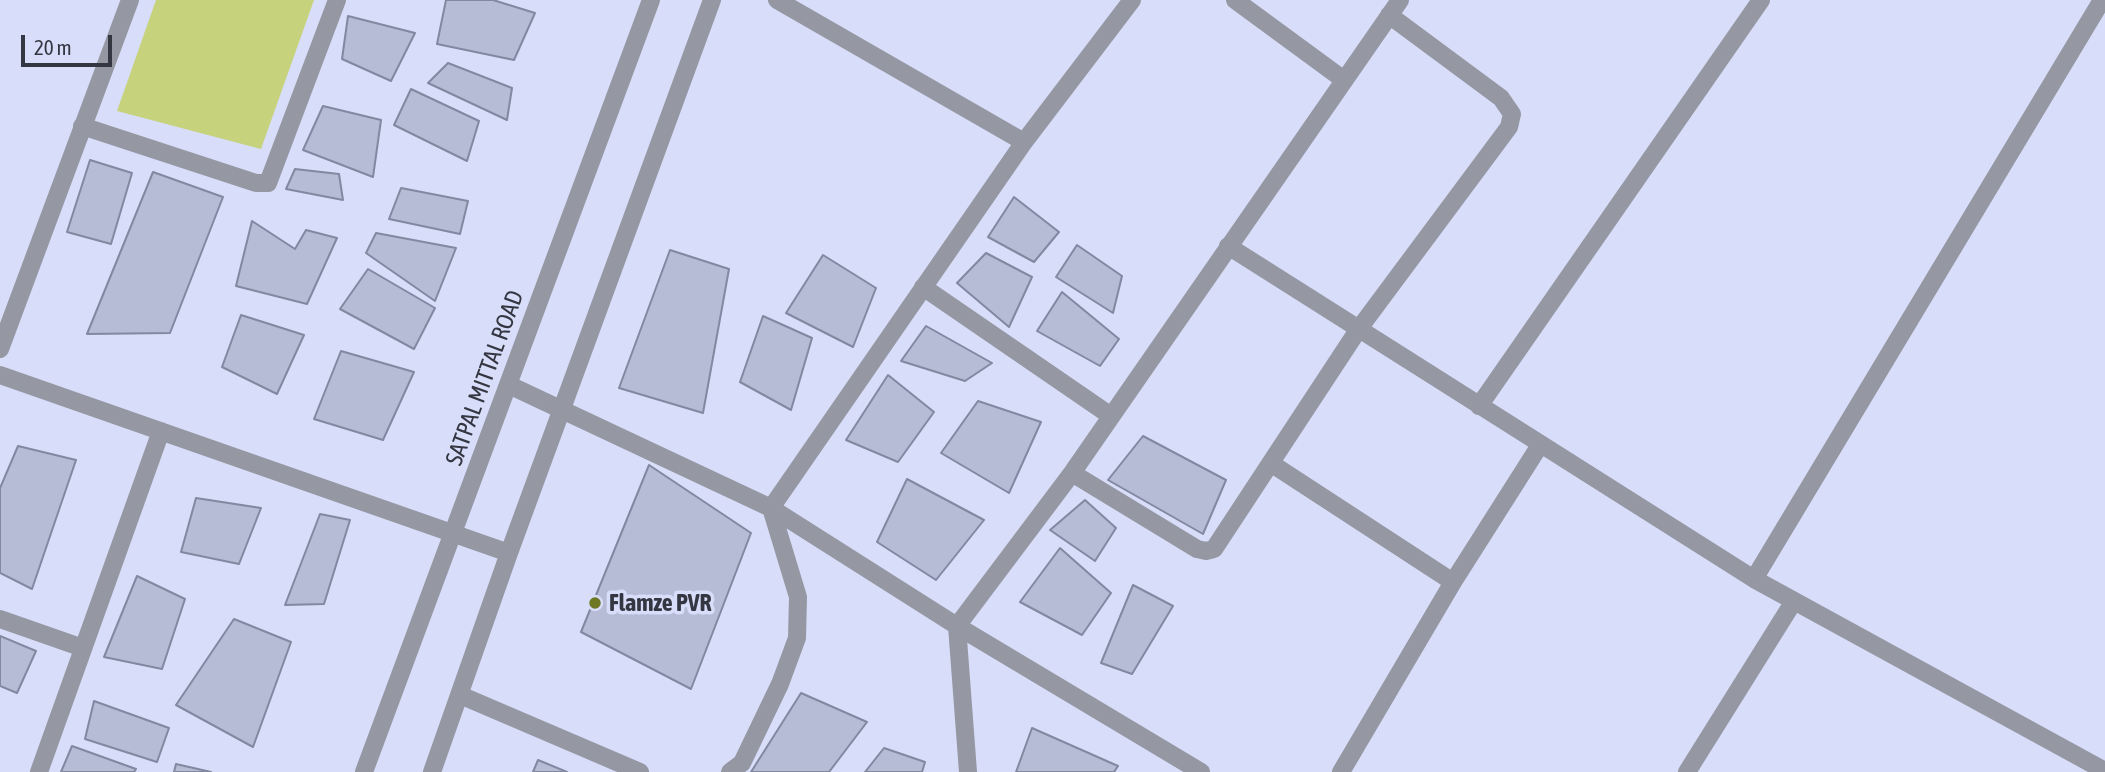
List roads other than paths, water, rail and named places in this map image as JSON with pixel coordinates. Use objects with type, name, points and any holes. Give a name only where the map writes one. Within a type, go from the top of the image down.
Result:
[{"type":"street","points":[[0,349],[130,0]]},
{"type":"street","points":[[82,126],[256,183],[268,183],[337,0]]},
{"type":"street","name":"SATPAL MITTAL ROAD","points":[[364,772],[651,0]]},
{"type":"street","points":[[432,772],[509,553],[712,0]]},
{"type":"street","points":[[778,0],[1024,142]]},
{"type":"street","points":[[771,508],[1024,142],[1132,0]]},
{"type":"street","points":[[1235,0],[1344,80]]},
{"type":"street","points":[[968,772],[957,626],[1072,473],[1400,0]]},
{"type":"street","points":[[1479,406],[1761,0]]},
{"type":"street","points":[[1754,579],[2102,0]]},
{"type":"street","points":[[1072,473],[1197,548],[1206,551],[1214,549],[1358,330],[1509,127],[1512,114],[1501,98],[1389,15]]},
{"type":"street","points":[[1228,246],[1754,579],[2105,771]]},
{"type":"street","points":[[923,288],[1111,416]]},
{"type":"street","points":[[0,376],[509,553]]},
{"type":"street","points":[[509,385],[771,508],[957,626],[1201,772]]},
{"type":"street","points":[[39,772],[161,431]]},
{"type":"street","points":[[1342,772],[1453,582],[1540,446]]},
{"type":"street","points":[[1272,464],[1453,582]]},
{"type":"street","points":[[730,772],[742,763],[780,684],[797,638],[798,597],[771,508]]},
{"type":"street","points":[[1687,772],[1794,601]]},
{"type":"street","points":[[0,619],[83,648]]},
{"type":"street","points":[[460,695],[640,772]]},
{"type":"place","name":"Flamze PVR","points":[[595,603]]}]
